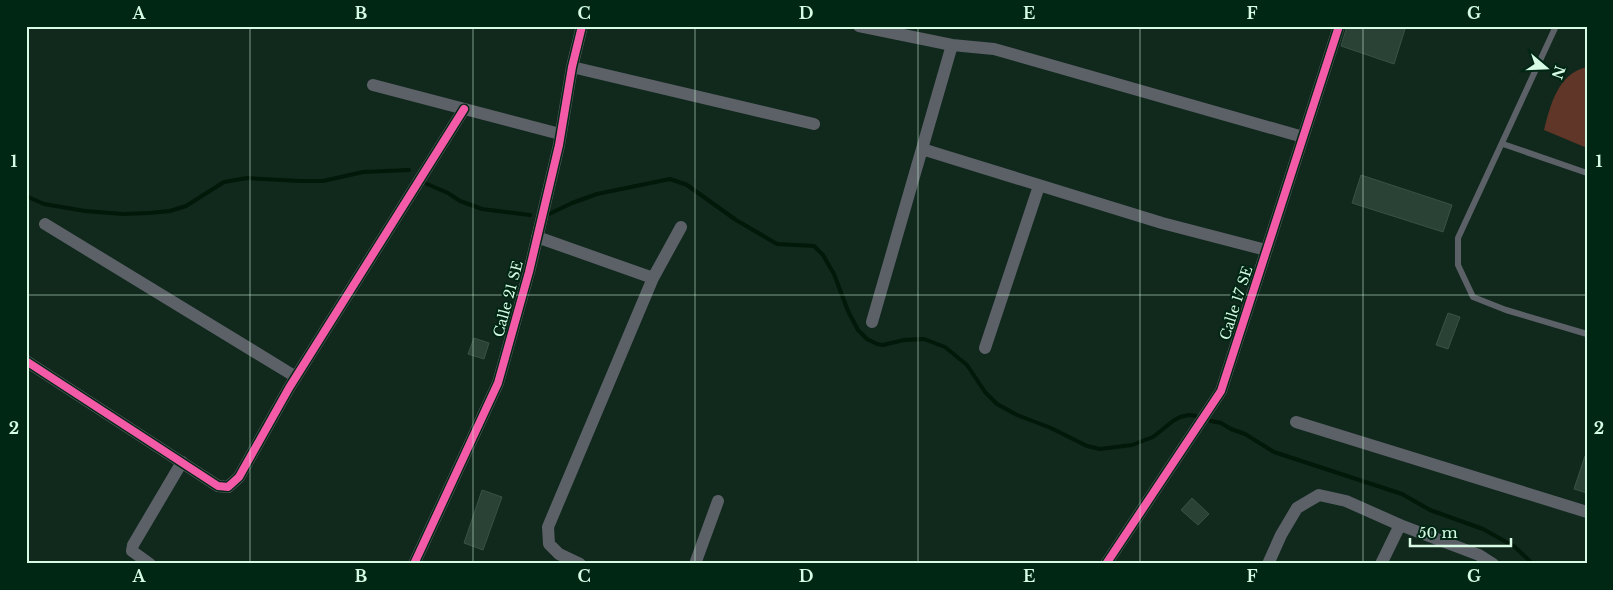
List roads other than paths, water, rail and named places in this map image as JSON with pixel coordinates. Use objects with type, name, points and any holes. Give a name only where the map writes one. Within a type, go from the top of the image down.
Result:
[{"type":"street","name":"Calle 21 SE","points":[[414,564],[498,384],[530,272],[582,26]]},
{"type":"street","points":[[859,26],[952,45],[994,49],[1303,137]]},
{"type":"street","name":"Calle 17 SE","points":[[1106,564],[1221,391],[1339,26]]},
{"type":"street","points":[[872,322],[952,45]]},
{"type":"street","points":[[572,67],[814,124]]},
{"type":"street","points":[[373,85],[560,134]]},
{"type":"street","points":[[26,361],[218,486],[228,487],[239,478],[296,377],[464,109]]},
{"type":"street","points":[[922,149],[1162,223],[1266,250]]},
{"type":"street","points":[[985,348],[1039,186]]},
{"type":"street","points":[[46,224],[296,377]]},
{"type":"street","points":[[580,564],[559,554],[548,544],[548,527],[653,278],[681,227]]},
{"type":"street","points":[[537,237],[653,278]]},
{"type":"street","points":[[1296,422],[1587,512]]},
{"type":"street","points":[[150,564],[132,552],[133,545],[182,462]]},
{"type":"street","points":[[1268,564],[1281,535],[1297,508],[1319,495],[1346,501],[1400,525],[1479,555],[1493,564]]},
{"type":"street","points":[[695,564],[718,501]]},
{"type":"street","points":[[1381,564],[1400,525]]},
{"type":"lane","points":[[1556,26],[1458,238],[1458,265],[1473,297],[1506,310],[1587,334]]},
{"type":"lane","points":[[1503,144],[1587,173]]},
{"type":"waterway","points":[[26,196],[44,204],[85,211],[123,214],[149,213],[170,211],[186,206],[224,182],[247,178],[323,181],[363,172],[409,170]]},
{"type":"waterway","points":[[547,215],[597,194],[670,179],[687,185],[736,220],[777,244],[814,246],[823,255],[834,274],[848,311],[858,330],[867,339],[883,345],[904,340],[924,339],[945,347],[967,365],[985,392],[997,404],[1017,415],[1051,428],[1087,446],[1100,449],[1132,445],[1153,437],[1180,417],[1196,416]]},
{"type":"waterway","points":[[427,184],[448,193],[460,201],[482,209],[530,215]]},
{"type":"waterway","points":[[1211,421],[1221,423],[1245,434],[1274,452],[1402,494],[1430,510],[1483,529],[1515,547],[1533,564]]}]
